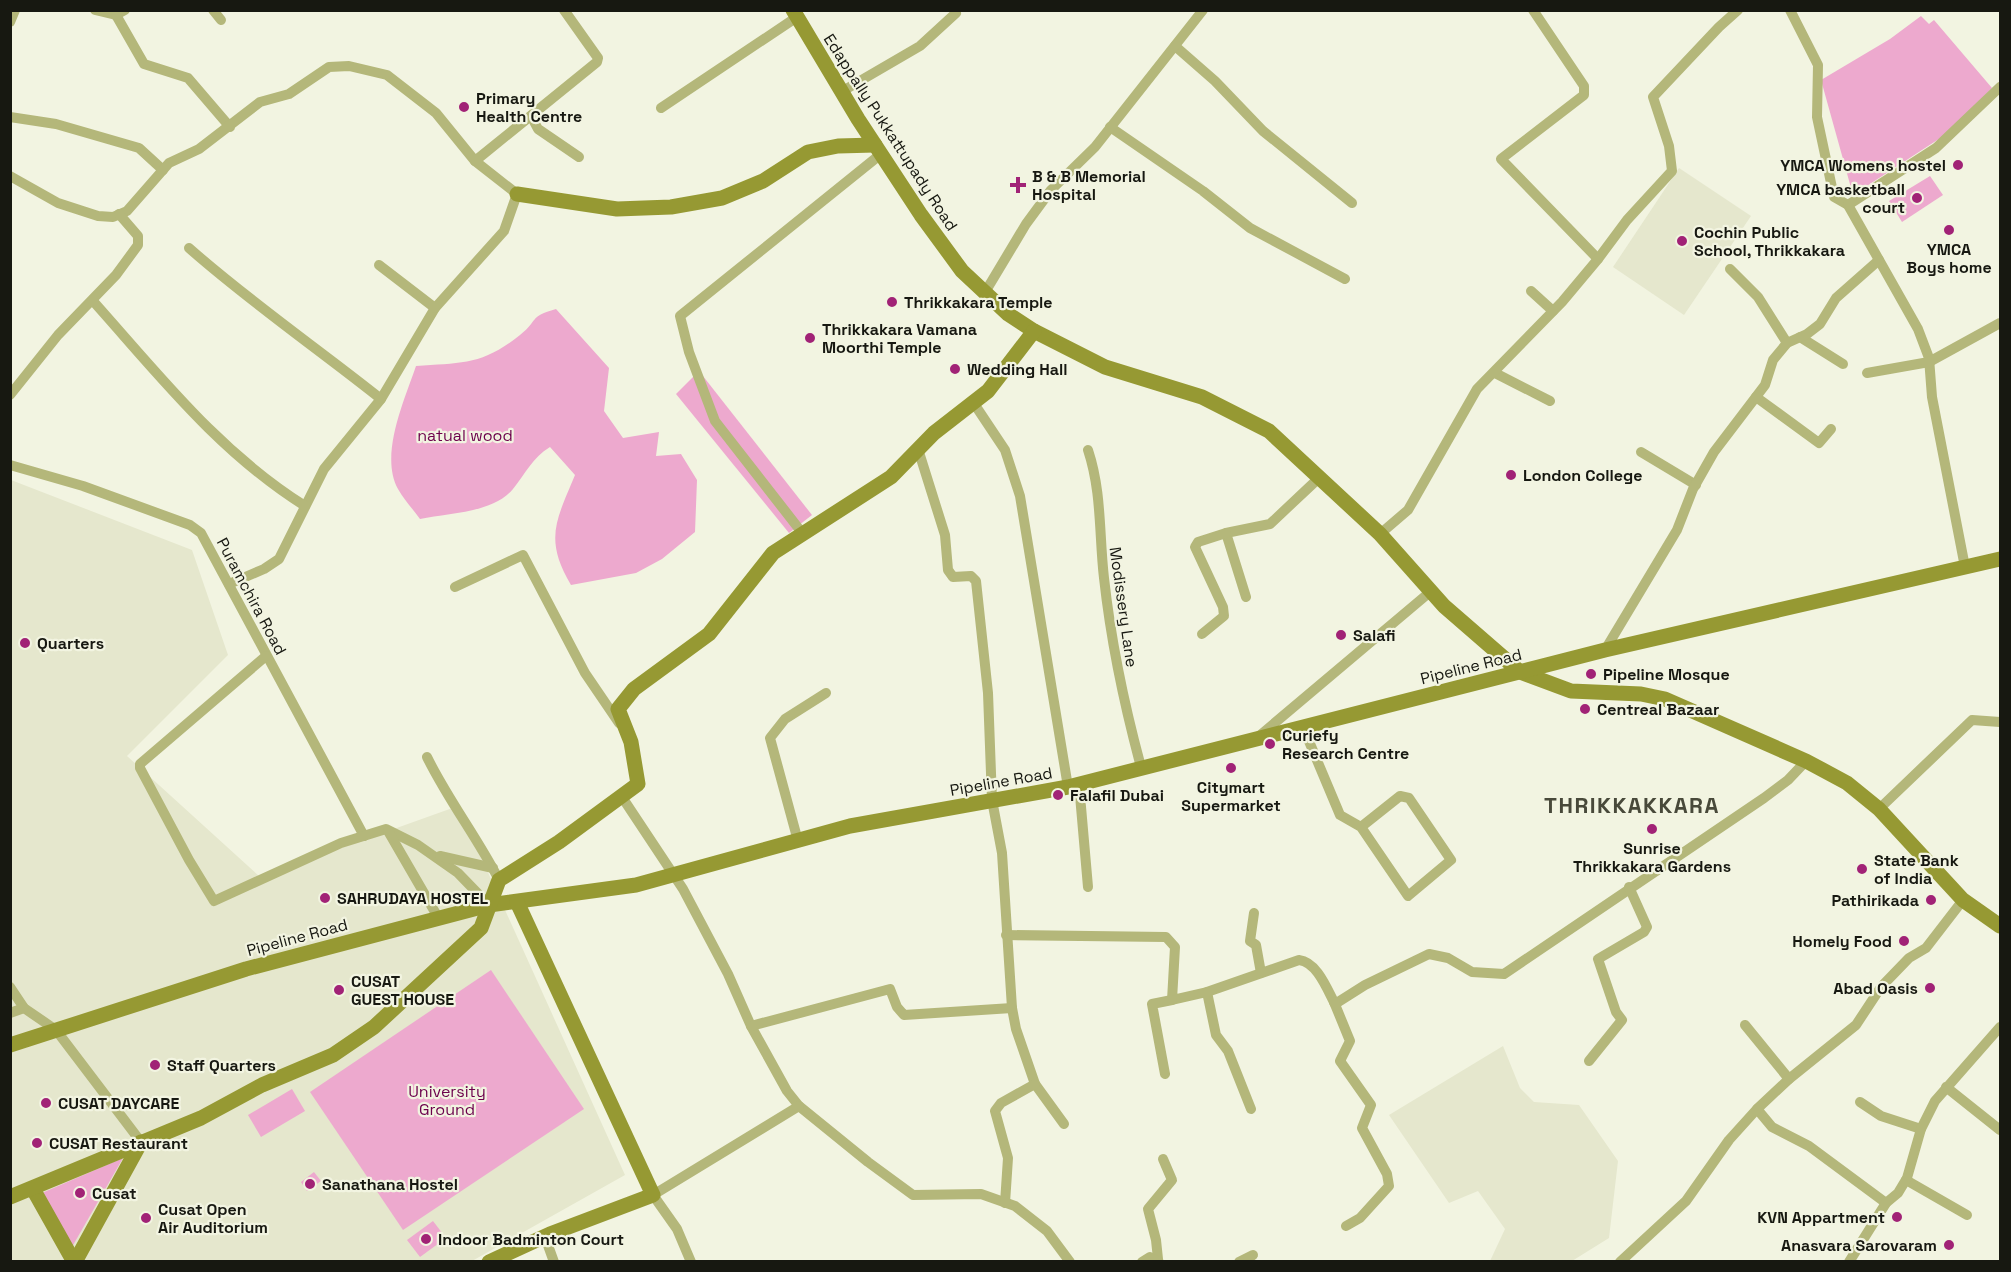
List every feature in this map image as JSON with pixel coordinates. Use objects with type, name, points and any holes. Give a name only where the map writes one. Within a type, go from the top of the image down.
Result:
[{"type":"street","points":[[10,22],[15,10]]},
{"type":"street","points":[[95,10],[121,13],[144,64],[188,78],[230,127]]},
{"type":"street","points":[[213,10],[221,20]]},
{"type":"street","points":[[475,161],[597,62],[598,58],[564,10]]},
{"type":"street","points":[[984,294],[1026,224],[1052,190],[1085,157],[1203,10]]},
{"type":"street","points":[[1533,10],[1584,86],[1584,95],[1501,159],[1598,259]]},
{"type":"street","points":[[1380,534],[1408,510],[1478,389],[1553,311],[1598,259],[1627,220],[1672,171],[1669,146],[1653,97],[1738,10]]},
{"type":"street","points":[[1790,10],[1818,65],[1817,117],[1834,197],[1848,205],[1918,329],[1929,362],[1932,397],[1965,567]]},
{"type":"street","points":[[841,92],[920,46],[957,11]]},
{"type":"street","points":[[661,108],[795,14]]},
{"type":"street","name":"Edappally Pukkattupady Road","points":[[795,14],[841,92],[943,246],[984,294],[1034,331],[1105,367],[1202,397],[1257,424],[1320,477],[1380,534],[1430,592],[1520,672],[1570,691],[1659,697],[1806,760],[1847,783],[1879,809],[1964,900],[2001,926]]},
{"type":"street","points":[[1175,46],[1215,81],[1263,131],[1352,203]]},
{"type":"street","points":[[10,177],[58,202],[99,216],[119,214],[127,211],[169,163],[199,149],[260,102],[289,94],[329,67],[348,66],[387,75],[436,112],[475,161],[517,194],[617,209],[671,207],[722,198],[763,181],[808,152],[838,146],[878,149]]},
{"type":"street","points":[[1848,205],[1936,148],[2001,87]]},
{"type":"street","points":[[531,116],[538,129],[579,157]]},
{"type":"street","points":[[10,117],[56,124],[139,148],[163,170]]},
{"type":"street","points":[[1110,127],[1203,191],[1250,228],[1345,279]]},
{"type":"street","points":[[803,534],[715,421],[689,351],[680,316],[878,149]]},
{"type":"street","points":[[229,584],[264,569],[279,559],[324,469],[381,399],[435,308],[504,231],[517,194]]},
{"type":"street","points":[[10,395],[58,334],[93,301],[138,244],[138,236],[119,214]]},
{"type":"street","points":[[189,248],[244,295],[303,337],[381,399]]},
{"type":"street","points":[[1605,650],[1677,530],[1696,485],[1714,452],[1765,385],[1773,360],[1787,343],[1820,324],[1836,298],[1879,260]]},
{"type":"street","points":[[379,265],[435,308]]},
{"type":"street","points":[[1730,268],[1758,297],[1787,343]]},
{"type":"street","points":[[1531,291],[1553,311]]},
{"type":"street","points":[[93,301],[216,438],[254,471],[305,506]]},
{"type":"street","points":[[1866,373],[1929,362],[2001,323]]},
{"type":"street","points":[[432,854],[496,874],[622,797],[638,784],[629,738],[618,709],[633,689],[709,634],[773,553],[891,477],[934,432],[988,391],[1034,331]]},
{"type":"street","points":[[1800,337],[1843,364]]},
{"type":"street","points":[[1495,373],[1550,401]]},
{"type":"street","points":[[1756,397],[1819,443],[1831,429]]},
{"type":"street","points":[[973,402],[1005,450],[1020,496],[1074,785],[1088,887]]},
{"type":"street","points":[[918,449],[945,536],[948,570],[953,577],[971,576],[976,581],[988,693],[992,800],[1002,853],[1012,1008],[1016,1029],[1035,1084],[1064,1124]]},
{"type":"street","name":"Modissery Lane","points":[[1088,450],[1099,493],[1099,532],[1112,643],[1141,767]]},
{"type":"street","points":[[1641,453],[1696,485]]},
{"type":"street","name":"Puramchira Road","points":[[10,465],[83,486],[190,525],[201,533],[364,836]]},
{"type":"street","points":[[1202,634],[1224,616],[1223,607],[1196,552],[1198,542],[1226,533],[1270,524],[1320,477]]},
{"type":"street","points":[[1226,533],[1246,597]]},
{"type":"street","points":[[456,587],[523,555],[585,673],[629,738]]},
{"type":"street","name":"Pipeline Road","points":[[10,1045],[246,969],[489,905],[636,885],[850,826],[1074,785],[1605,650],[2001,559]]},
{"type":"street","points":[[1255,740],[1430,592]]},
{"type":"street","points":[[266,656],[140,764],[140,768],[189,860],[214,901],[341,843],[386,829],[432,854],[458,873],[489,905]]},
{"type":"street","points":[[798,841],[770,738],[785,719],[826,693]]},
{"type":"street","points":[[1879,809],[1972,720],[2001,722]]},
{"type":"street","points":[[1303,727],[1340,815],[1361,827],[1408,896],[1450,860],[1409,798],[1400,796],[1361,827]]},
{"type":"street","points":[[10,1197],[201,1118],[262,1085],[333,1055],[374,1027],[481,928],[496,874],[479,841],[447,798],[427,757]]},
{"type":"street","points":[[1334,1002],[1429,954],[1448,958],[1472,972],[1504,974],[1629,887],[1764,798],[1788,780],[1806,760]]},
{"type":"street","points":[[622,797],[674,874],[712,943],[751,1026],[787,1091],[799,1106],[860,1156],[913,1195],[981,1194],[1015,1206],[1047,1231],[1070,1262]]},
{"type":"street","points":[[386,829],[402,851],[439,919]]},
{"type":"street","points":[[1589,1061],[1622,1020],[1616,1012],[1599,959],[1644,932],[1647,927],[1629,887]]},
{"type":"street","points":[[1620,1262],[1686,1201],[1729,1140],[1757,1109],[1789,1079],[1856,1025],[1881,987],[1909,958],[1926,948],[1964,900]]},
{"type":"street","points":[[517,902],[653,1195],[677,1229],[691,1262]]},
{"type":"street","points":[[1254,913],[1250,941],[1256,945],[1262,973]]},
{"type":"street","points":[[1006,935],[1166,937],[1175,947],[1172,1000]]},
{"type":"street","points":[[1165,1074],[1152,1004],[1207,992],[1299,960],[1305,961],[1316,970],[1334,1002],[1350,1041],[1340,1061],[1371,1105],[1362,1128],[1387,1174],[1389,1186],[1360,1218],[1346,1226]]},
{"type":"street","points":[[10,987],[24,1008],[56,1030],[141,1142]]},
{"type":"street","points":[[751,1026],[890,989],[897,1007],[904,1015],[1012,1008]]},
{"type":"street","points":[[1207,992],[1216,1035],[1228,1051],[1251,1109]]},
{"type":"street","points":[[10,1013],[24,1008]]},
{"type":"street","points":[[1746,1025],[1789,1079]]},
{"type":"street","points":[[1849,1262],[1886,1203],[1898,1193],[1906,1180],[1921,1129],[1935,1101],[1946,1087],[1997,1040],[2001,1028]]},
{"type":"street","points":[[1005,1203],[1008,1158],[995,1111],[1001,1103],[1035,1084]]},
{"type":"street","points":[[1946,1087],[2001,1130]]},
{"type":"street","points":[[1860,1102],[1881,1116],[1921,1129]]},
{"type":"street","points":[[489,1262],[545,1237],[653,1195],[799,1106]]},
{"type":"street","points":[[1757,1109],[1772,1127],[1809,1146],[1886,1203]]},
{"type":"street","points":[[74,1262],[141,1142]]},
{"type":"street","points":[[1142,1262],[1150,1257],[1159,1260],[1148,1209],[1172,1180],[1163,1159]]},
{"type":"street","points":[[1906,1180],[1967,1215]]},
{"type":"street","points":[[33,1189],[74,1262]]},
{"type":"street","points":[[545,1237],[554,1262]]},
{"type":"street","points":[[1239,1262],[1253,1255]]},
{"type":"shaded area","name":"Cochin Public School, Thrikkakara","points":[[1679,168],[1751,216],[1684,315],[1613,267]]},
{"type":"shaded area","points":[[11,480],[192,550],[228,655],[127,756],[260,877],[458,806],[625,1175],[472,1261],[11,1261]]},
{"type":"shaded area","points":[[1503,1046],[1520,1088],[1534,1102],[1579,1105],[1618,1161],[1609,1238],[1572,1261],[1490,1261],[1505,1229],[1478,1191],[1449,1203],[1389,1115]]},
{"type":"green space","points":[[1921,16],[1929,24],[1934,20],[1992,88],[1948,133],[1853,195],[1821,80],[1890,39]]},
{"type":"green space","name":"YMCA basketball court","points":[[1930,176],[1943,195],[1902,222],[1889,201]]},
{"type":"green space","name":"natual wood","points":[[556,309],[609,368],[604,411],[623,438],[659,432],[656,456],[681,454],[697,480],[695,532],[662,559],[636,573],[571,585],[563,569],[555,542],[558,518],[575,475],[550,447],[534,461],[513,489],[494,503],[470,511],[420,519],[398,489],[391,460],[392,444],[400,410],[416,366],[459,363],[483,357],[507,345],[526,330],[537,317]]},
{"type":"green space","points":[[699,371],[812,515],[789,533],[676,394]]},
{"type":"green space","name":"University Ground","points":[[491,970],[584,1109],[403,1230],[310,1092]]},
{"type":"green space","points":[[292,1089],[305,1111],[261,1137],[248,1115]]},
{"type":"green space","points":[[123,1158],[72,1247],[42,1193]]},
{"type":"green space","points":[[314,1172],[321,1181],[307,1191],[301,1182]]},
{"type":"green space","name":"Indoor Badminton Court","points":[[433,1221],[446,1238],[420,1257],[407,1240]]},
{"type":"place","name":"Primary Health Centre","points":[[464,107]]},
{"type":"place","name":"YMCA Womens hostel","points":[[1958,165]]},
{"type":"place","name":"B & B Memorial Hospital","points":[[1018,185]]},
{"type":"place","name":"YMCA basketball court","points":[[1917,198]]},
{"type":"place","name":"YMCA Boys home","points":[[1949,230]]},
{"type":"place","name":"Cochin Public School, Thrikkakara","points":[[1682,241]]},
{"type":"place","name":"Thrikkakara Temple","points":[[892,302]]},
{"type":"place","name":"Thrikkakara Vamana Moorthi Temple","points":[[810,338]]},
{"type":"place","name":"Wedding Hall","points":[[955,369]]},
{"type":"place","name":"London College","points":[[1511,475]]},
{"type":"place","name":"Salafi","points":[[1341,635]]},
{"type":"place","name":"Quarters","points":[[25,643]]},
{"type":"place","name":"Pipeline Mosque","points":[[1591,674]]},
{"type":"place","name":"Centreal Bazaar","points":[[1585,709]]},
{"type":"place","name":"Curiefy Research Centre","points":[[1270,744]]},
{"type":"place","name":"Citymart Supermarket","points":[[1231,768]]},
{"type":"place","name":"Falafil Dubai","points":[[1058,795]]},
{"type":"place","name":"Sunrise Thrikkakara Gardens","points":[[1652,829]]},
{"type":"place","name":"State Bank of India","points":[[1862,869]]},
{"type":"place","name":"SAHRUDAYA HOSTEL","points":[[325,898]]},
{"type":"place","name":"Pathirikada","points":[[1931,900]]},
{"type":"place","name":"Homely Food","points":[[1904,941]]},
{"type":"place","name":"Abad Oasis","points":[[1930,988]]},
{"type":"place","name":"CUSAT GUEST HOUSE","points":[[339,990]]},
{"type":"place","name":"Staff Quarters","points":[[155,1065]]},
{"type":"place","name":"CUSAT DAYCARE","points":[[46,1103]]},
{"type":"place","name":"CUSAT Restaurant","points":[[37,1143]]},
{"type":"place","name":"Sanathana Hostel","points":[[310,1184]]},
{"type":"place","name":"Cusat","points":[[80,1193]]},
{"type":"place","name":"KVN Appartment","points":[[1897,1217]]},
{"type":"place","name":"Cusat Open Air Auditorium","points":[[146,1218]]},
{"type":"place","name":"Indoor Badminton Court","points":[[426,1239]]},
{"type":"place","name":"Anasvara Sarovaram","points":[[1949,1245]]},
{"type":"district","name":"THRIKKAKKARA","points":[[1632,805]]}]
